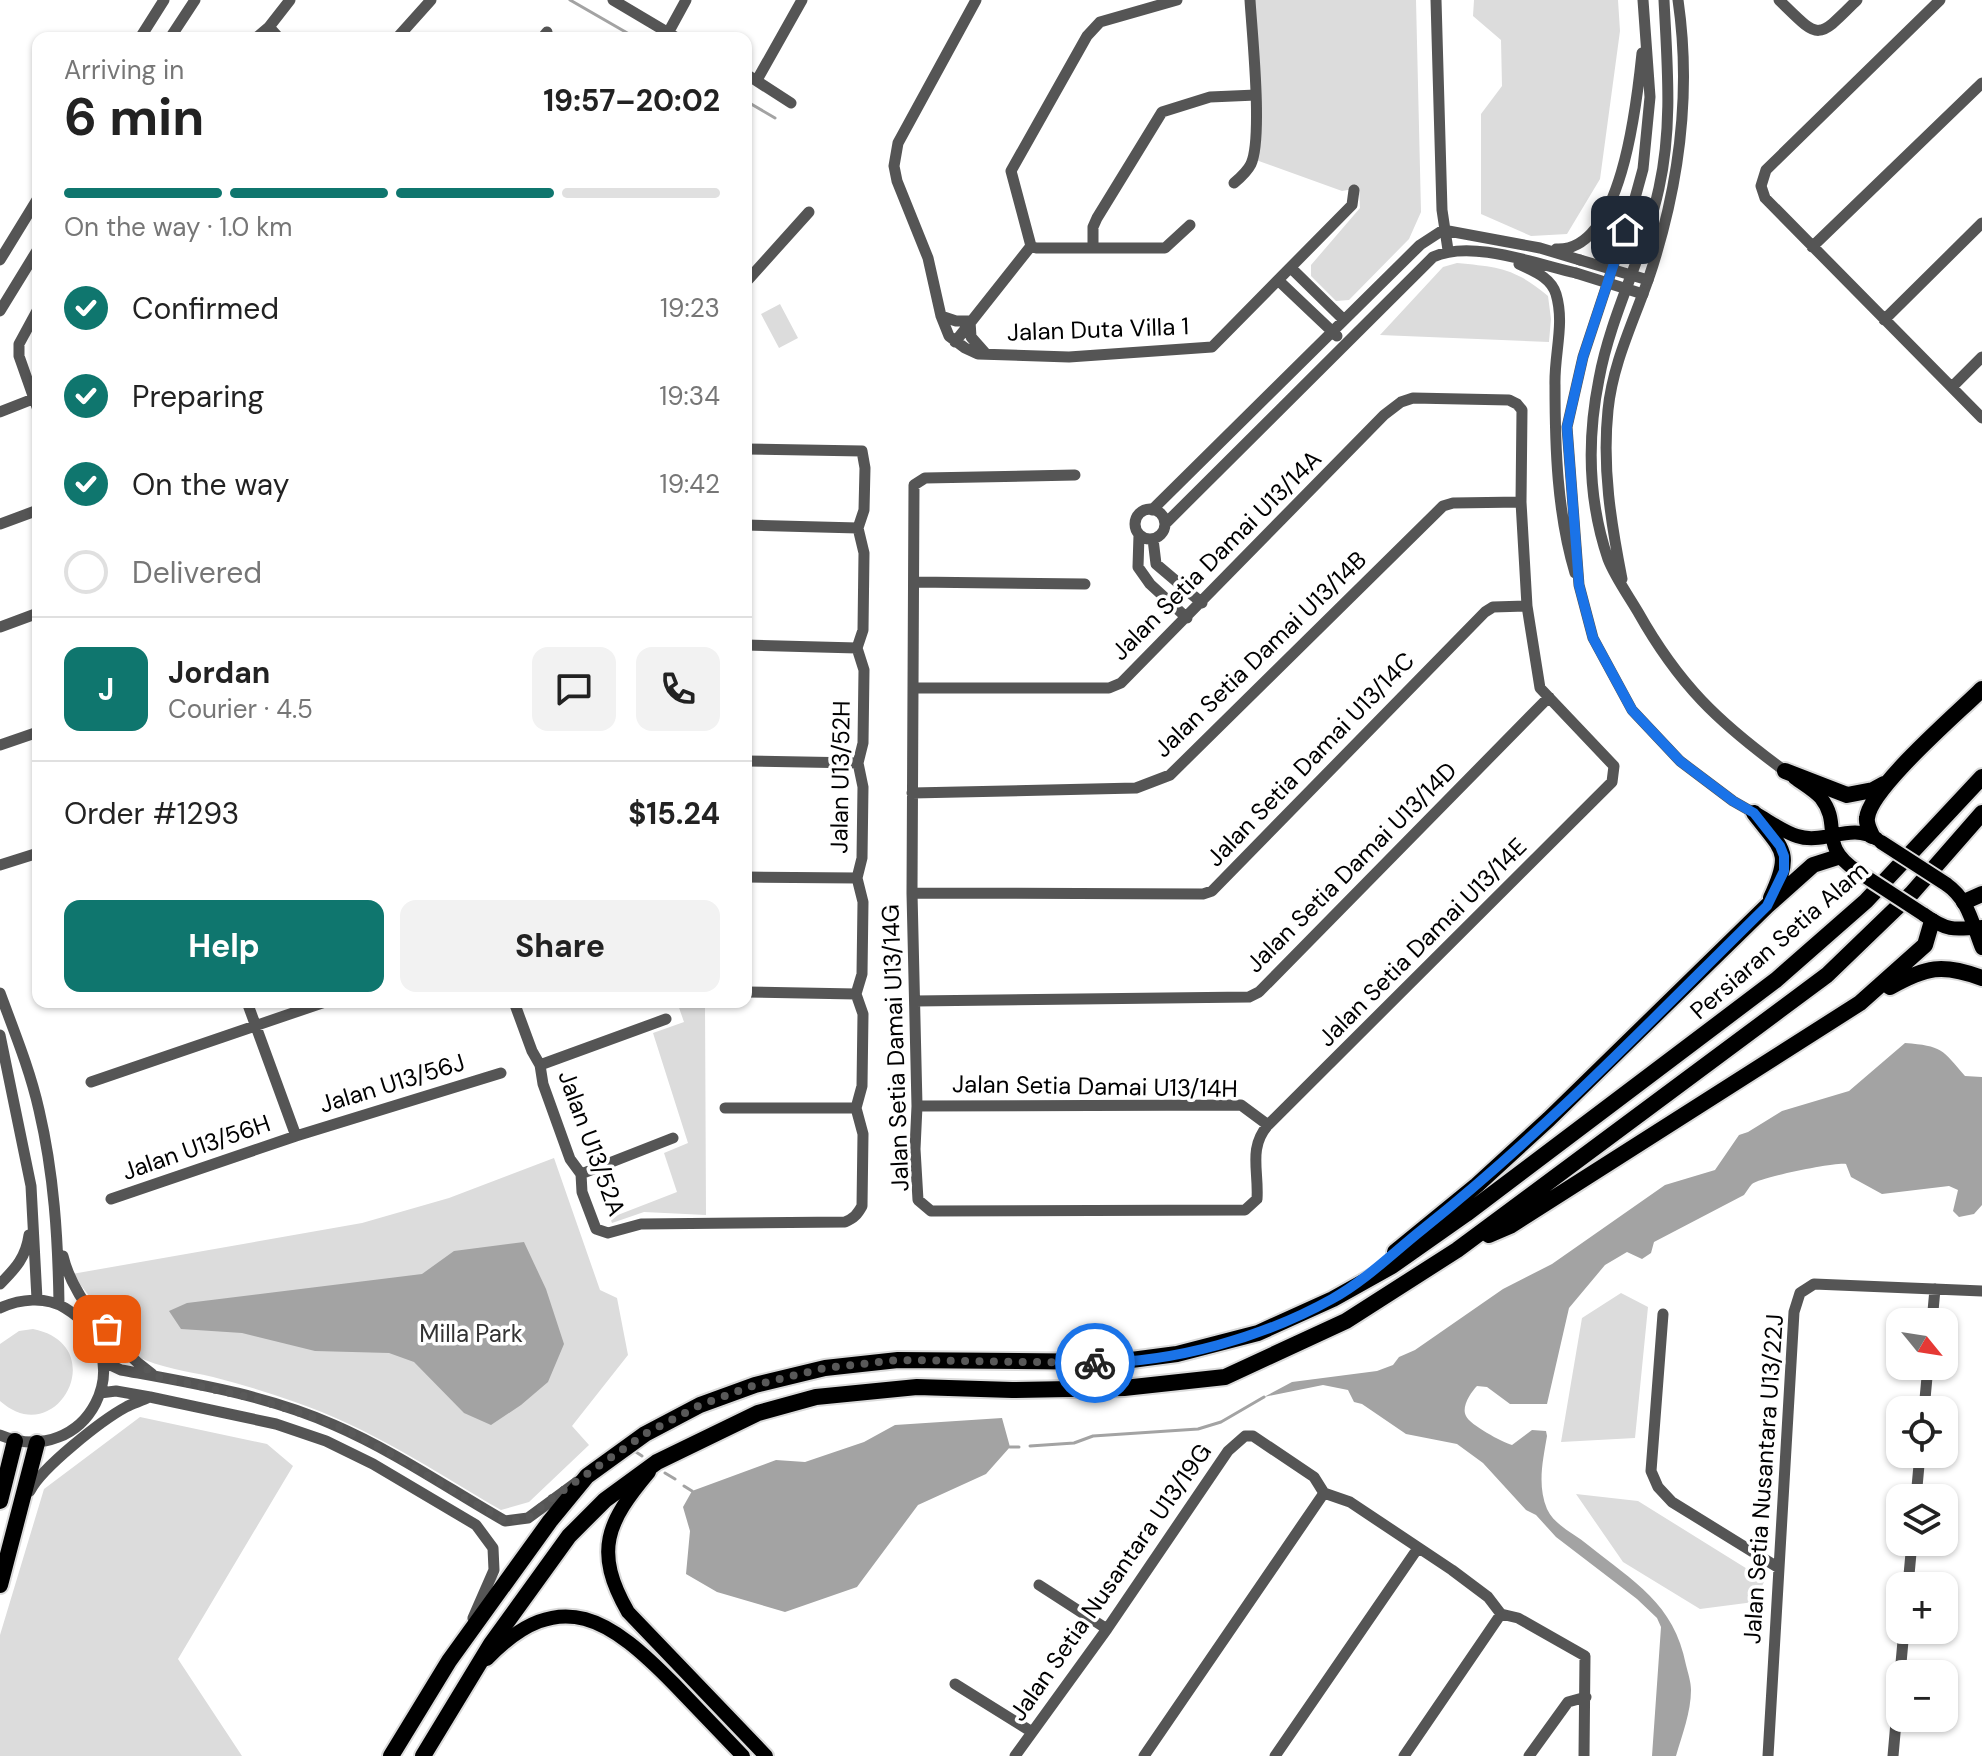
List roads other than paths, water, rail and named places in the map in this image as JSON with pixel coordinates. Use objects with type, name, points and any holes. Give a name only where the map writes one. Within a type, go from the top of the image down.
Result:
[{"type":"highway","points":[[1877,839],[1867,819],[1871,806],[1886,783],[1982,689]]},
{"type":"highway","points":[[1785,771],[1847,795],[1873,790],[1886,783]]},
{"type":"highway","name":"Persiaran Setia Alam","points":[[391,1756],[449,1661],[550,1521],[587,1476],[645,1434],[700,1405],[755,1385],[825,1368],[898,1360],[1116,1362],[1177,1354],[1258,1333],[1333,1299],[1392,1266],[1466,1214],[1776,980],[1866,901],[1982,777]]},
{"type":"highway","points":[[1754,813],[1780,846],[1784,856],[1784,871],[1767,906]]},
{"type":"highway","name":"Persiaran Setia Alam","points":[[423,1756],[471,1676],[549,1561],[605,1500],[657,1462],[758,1413],[816,1397],[917,1387],[1012,1390],[1124,1388],[1225,1377],[1346,1321],[1457,1250],[1827,975],[1912,893],[1982,813]]},
{"type":"highway","points":[[1333,1299],[1477,1185],[1813,865],[1838,857]]},
{"type":"highway","points":[[1964,902],[1982,894]]},
{"type":"highway","points":[[1860,1003],[1925,945],[1928,918]]},
{"type":"highway","points":[[1457,1250],[1510,1226],[1860,1003],[1913,974],[1934,967],[1958,969],[1982,978]]},
{"type":"highway","points":[[0,1501],[8,1438]]},
{"type":"highway","points":[[0,1585],[37,1443]]},
{"type":"main road","points":[[1785,771],[1820,796],[1829,815],[1838,857],[1928,918],[1955,930],[1979,927]]},
{"type":"main road","points":[[1754,813],[1796,836],[1814,838],[1846,832],[1877,839],[1957,893],[1979,927],[1982,948]]},
{"type":"main road","points":[[657,1462],[615,1519],[608,1538],[608,1557],[614,1583],[628,1612],[766,1756]]},
{"type":"main road","points":[[471,1676],[502,1644],[555,1617],[571,1616],[607,1625],[643,1652],[743,1756]]},
{"type":"street","points":[[144,32],[164,0]]},
{"type":"street","points":[[174,32],[195,0]]},
{"type":"street","points":[[263,32],[290,0]]},
{"type":"street","points":[[402,32],[431,0]]},
{"type":"street","points":[[613,0],[665,32]]},
{"type":"street","points":[[674,32],[686,0]]},
{"type":"street","points":[[791,103],[752,77],[802,0]]},
{"type":"street","points":[[976,0],[895,154],[897,181],[928,258],[945,330],[955,342],[1031,246]]},
{"type":"street","points":[[1031,246],[1011,171],[1087,36],[1100,22],[1177,0]]},
{"type":"street","points":[[1234,183],[1246,172],[1254,154],[1256,95],[1250,0]]},
{"type":"street","points":[[1436,0],[1443,230],[1448,250]]},
{"type":"street","points":[[1579,585],[1567,427],[1583,357],[1643,169],[1650,97],[1643,0]]},
{"type":"street","points":[[1664,0],[1670,90],[1667,139],[1660,186],[1606,350],[1592,423],[1590,471],[1597,518],[1609,562],[1650,635],[1680,678],[1741,739],[1785,771]]},
{"type":"street","points":[[1625,589],[1612,533],[1605,449],[1608,407],[1619,358],[1667,217],[1681,141],[1683,72],[1678,0]]},
{"type":"street","points":[[1779,0],[1808,29],[1816,31],[1829,28],[1857,0]]},
{"type":"street","points":[[1940,0],[1766,170],[1762,193],[1982,418]]},
{"type":"street","points":[[1540,248],[1570,250],[1584,242],[1599,225],[1613,197],[1636,104],[1645,22]]},
{"type":"street","points":[[269,27],[274,32]]},
{"type":"street","points":[[1812,247],[1982,83]]},
{"type":"street","points":[[1093,248],[1093,227],[1097,218],[1162,112],[1210,97],[1256,95]]},
{"type":"street","name":"Jalan Duta Villa 1","points":[[955,342],[972,352],[986,354],[1069,357],[1212,347],[1352,205],[1354,190]]},
{"type":"street","points":[[0,260],[32,208]]},
{"type":"street","points":[[752,275],[809,212]]},
{"type":"street","points":[[1884,320],[1982,223]]},
{"type":"street","points":[[1031,246],[1165,248],[1190,225]]},
{"type":"street","points":[[1152,510],[1420,245],[1443,230],[1540,248],[1648,280]]},
{"type":"street","points":[[1139,535],[1153,539],[1161,534],[1165,524],[1433,257],[1448,250],[1493,253],[1576,273],[1643,294]]},
{"type":"street","points":[[1505,256],[1545,277],[1555,291],[1560,324],[1554,382],[1565,538],[1593,638],[1632,710],[1680,761],[1754,813]]},
{"type":"street","points":[[0,311],[32,259]]},
{"type":"street","points":[[1291,268],[1344,320]]},
{"type":"street","points":[[1279,281],[1331,332],[1348,342]]},
{"type":"street","points":[[941,316],[970,321]]},
{"type":"street","points":[[32,320],[19,344],[19,356],[32,389]]},
{"type":"street","points":[[970,321],[971,337],[986,354]]},
{"type":"street","points":[[1952,387],[1982,357]]},
{"type":"street","name":"Jalan Setia Damai U13/14A","points":[[914,688],[1109,688],[1121,683],[1384,415],[1401,402],[1413,398],[1509,400],[1517,404],[1522,410],[1521,502]]},
{"type":"street","points":[[0,412],[32,403]]},
{"type":"street","name":"Jalan U13/52H","points":[[720,1222],[845,1222],[856,1217],[862,1206],[863,1134],[856,1108],[862,1086],[863,1014],[856,994],[862,974],[863,902],[857,878],[862,858],[863,801],[858,763],[863,743],[864,670],[857,648],[863,630],[864,553],[858,528],[864,510],[865,468],[862,451],[752,449]]},
{"type":"street","name":"Jalan Setia Damai U13/14G","points":[[1075,475],[925,478],[917,481],[913,490],[912,893],[918,1200],[931,1211],[1245,1210],[1257,1199],[1255,1149],[1258,1137],[1268,1125]]},
{"type":"street","points":[[1187,475],[1186,483],[1193,490],[1199,490]]},
{"type":"street","points":[[1521,502],[1527,606],[1540,688],[1549,697]]},
{"type":"street","name":"Jalan Setia Damai U13/14B","points":[[912,793],[1136,788],[1155,783],[1170,775],[1443,506],[1453,503],[1521,502]]},
{"type":"street","points":[[1165,524],[1160,513],[1152,510],[1143,511],[1136,517],[1138,567],[1150,584],[1187,618]]},
{"type":"street","points":[[0,524],[32,512]]},
{"type":"street","points":[[752,525],[858,528]]},
{"type":"street","points":[[1153,539],[1156,564],[1202,603]]},
{"type":"street","points":[[915,582],[1085,584]]},
{"type":"street","name":"Jalan Setia Damai U13/14C","points":[[912,893],[1203,894],[1212,891],[1485,612],[1493,607],[1527,606]]},
{"type":"street","points":[[0,627],[32,615]]},
{"type":"street","points":[[752,645],[857,648]]},
{"type":"street","name":"Jalan Setia Damai U13/14E","points":[[1268,1125],[1607,789],[1615,774],[1614,766],[1549,697]]},
{"type":"street","name":"Jalan Setia Damai U13/14D","points":[[915,1001],[1249,997],[1259,992],[1379,873],[1549,697]]},
{"type":"street","points":[[0,745],[32,734]]},
{"type":"street","points":[[752,761],[858,763]]},
{"type":"street","points":[[0,865],[32,855]]},
{"type":"street","points":[[752,877],[857,878]]},
{"type":"street","points":[[752,992],[856,994]]},
{"type":"street","points":[[0,993],[38,1108],[51,1170],[58,1236],[59,1304]]},
{"type":"street","points":[[249,1008],[296,1136]]},
{"type":"street","points":[[91,1082],[308,1008]]},
{"type":"street","name":"Jalan U13/52A","points":[[516,1008],[540,1065],[543,1084],[570,1159],[581,1174],[582,1192],[592,1223],[602,1233],[641,1224],[720,1222]]},
{"type":"street","points":[[540,1065],[666,1019]]},
{"type":"street","points":[[0,1035],[21,1128],[34,1210],[37,1299]]},
{"type":"street","name":"Jalan U13/56J","points":[[296,1136],[501,1073]]},
{"type":"street","name":"Jalan Setia Damai U13/14H","points":[[917,1106],[1241,1105],[1268,1125]]},
{"type":"street","points":[[725,1108],[856,1108]]},
{"type":"street","name":"Jalan U13/56H","points":[[111,1199],[296,1136]]},
{"type":"street","points":[[581,1174],[673,1138]]},
{"type":"street","points":[[0,1284],[26,1253],[34,1210]]},
{"type":"street","points":[[58,1236],[68,1275],[77,1292],[121,1348],[155,1376]]},
{"type":"street","name":"Jalan Setia Nusantara U13/22J","points":[[1768,1756],[1794,1312],[1800,1293],[1814,1284],[1982,1291]]},
{"type":"street","points":[[1933,1308],[1935,1289]]},
{"type":"street","points":[[0,1308],[13,1302],[37,1299],[59,1304],[81,1317],[96,1338],[104,1362],[100,1393],[94,1408],[79,1426],[59,1438],[37,1443],[8,1438]]},
{"type":"street","points":[[1663,1314],[1651,1471],[1658,1487],[1672,1502],[1779,1568]]},
{"type":"street","points":[[104,1362],[121,1370],[245,1396],[334,1424],[505,1521],[528,1518],[587,1476]]},
{"type":"street","points":[[100,1393],[116,1391],[150,1397],[276,1424],[326,1441],[373,1464],[476,1525],[493,1548],[494,1570],[449,1661]]},
{"type":"street","points":[[19,1514],[34,1482],[53,1462],[127,1406],[150,1397]]},
{"type":"street","name":"Jalan Setia Nusantara U13/19G","points":[[1015,1756],[1107,1629],[1228,1451],[1245,1436],[1261,1439],[1314,1477],[1324,1493]]},
{"type":"street","points":[[1144,1756],[1324,1493],[1350,1502],[1418,1548],[1488,1597],[1501,1614],[1518,1618],[1585,1656],[1584,1756]]},
{"type":"street","points":[[1275,1756],[1418,1548]]},
{"type":"street","points":[[1039,1585],[1107,1629]]},
{"type":"street","points":[[1404,1756],[1501,1614]]},
{"type":"street","points":[[955,1684],[1032,1732]]},
{"type":"street","points":[[1529,1756],[1568,1702],[1586,1697]]},
{"type":"street","points":[[1893,1756],[1895,1732]]},
{"type":"waterway","points":[[570,0],[626,32]]},
{"type":"waterway","points":[[752,105],[775,118]]},
{"type":"waterway","points":[[1030,1446],[1074,1443],[1093,1436],[1198,1429],[1221,1422],[1264,1397]]},
{"type":"waterway","points":[[1010,1447],[1019,1447]]},
{"type":"waterway","points":[[633,1450],[642,1456]]},
{"type":"waterway","points":[[665,1473],[675,1479]]},
{"type":"waterway","points":[[684,1486],[692,1491]]},
{"type":"park label","name":"Milla Park","points":[[471,1333]]}]
